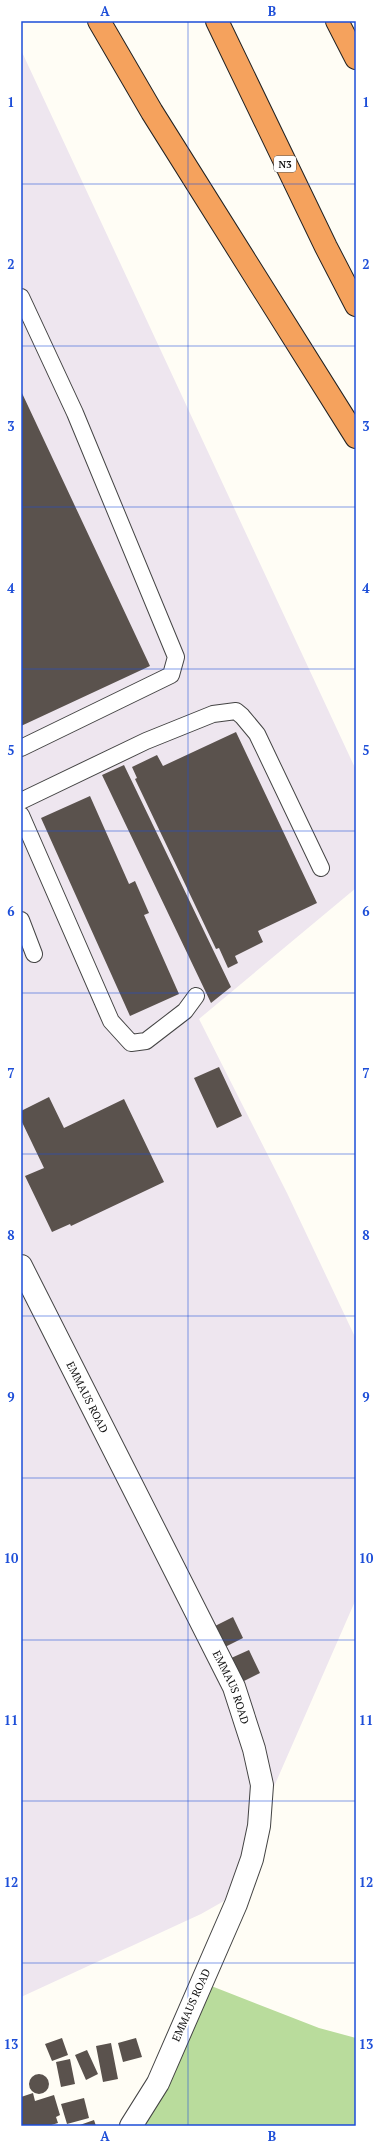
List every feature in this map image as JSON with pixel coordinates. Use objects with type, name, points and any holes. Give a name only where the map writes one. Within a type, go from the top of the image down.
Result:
[{"type":"highway","points":[[99,21],[152,112],[356,437]]},
{"type":"highway","name":"N3","points":[[217,21],[326,247],[356,305]]},
{"type":"highway","points":[[337,21],[356,58]]},
{"type":"street","name":"EMMAUS ROAD","points":[[21,1266],[234,1687],[254,1749],[262,1786],[259,1826],[252,1859],[236,1904],[158,2083],[132,2126]]},
{"type":"lane","points":[[21,298],[75,413],[176,657],[172,675],[21,748]]},
{"type":"lane","points":[[21,801],[146,741],[213,714],[236,711],[242,716],[256,734],[321,868]]},
{"type":"lane","points":[[21,816],[111,1021],[131,1043],[146,1041],[185,1011],[196,996]]},
{"type":"lane","points":[[21,920],[34,954]]},
{"type":"shaded area","points":[[21,50],[356,770],[356,888],[199,1019],[287,1193],[356,1339],[356,1599],[224,1901],[201,1914],[21,1997]]},
{"type":"green space","points":[[196,1980],[319,2028],[356,2038],[356,2126],[138,2126]]},
{"type":"building","points":[[21,391],[150,666],[21,726]]},
{"type":"building","points":[[236,732],[317,903],[258,931],[263,942],[235,956],[238,963],[228,968],[219,948],[216,949],[135,779],[137,778],[132,767],[157,755],[163,766]]},
{"type":"building","points":[[124,765],[231,987],[211,1003],[102,775]]},
{"type":"building","points":[[90,796],[129,884],[135,881],[149,913],[144,915],[179,994],[130,1016],[41,818]]},
{"type":"building","points":[[219,1067],[242,1116],[217,1128],[194,1078]]},
{"type":"building","points":[[49,1097],[64,1128],[124,1099],[164,1182],[71,1226],[70,1224],[52,1232],[25,1176],[44,1168],[21,1120],[21,1111]]},
{"type":"building","points":[[233,1617],[243,1638],[223,1648],[213,1627]]},
{"type":"building","points":[[249,1650],[260,1673],[240,1683],[229,1659]]},
{"type":"building","points":[[62,2038],[68,2055],[52,2061],[45,2044]]},
{"type":"building","points":[[136,2038],[142,2057],[123,2062],[118,2043]]},
{"type":"building","points":[[111,2043],[118,2079],[103,2082],[96,2046]]},
{"type":"building","points":[[87,2050],[98,2074],[86,2080],[75,2055]]},
{"type":"building","points":[[70,2059],[75,2084],[61,2087],[56,2062]]},
{"type":"building","points":[[39,2074],[46,2077],[49,2084],[46,2091],[39,2094],[32,2091],[29,2084],[32,2077]]},
{"type":"building","points":[[33,2093],[35,2101],[54,2095],[60,2115],[56,2117],[58,2123],[48,2126],[21,2126],[21,2097]]},
{"type":"building","points":[[84,2098],[89,2118],[67,2124],[61,2104]]},
{"type":"building","points":[[94,2120],[96,2126],[77,2126]]}]
